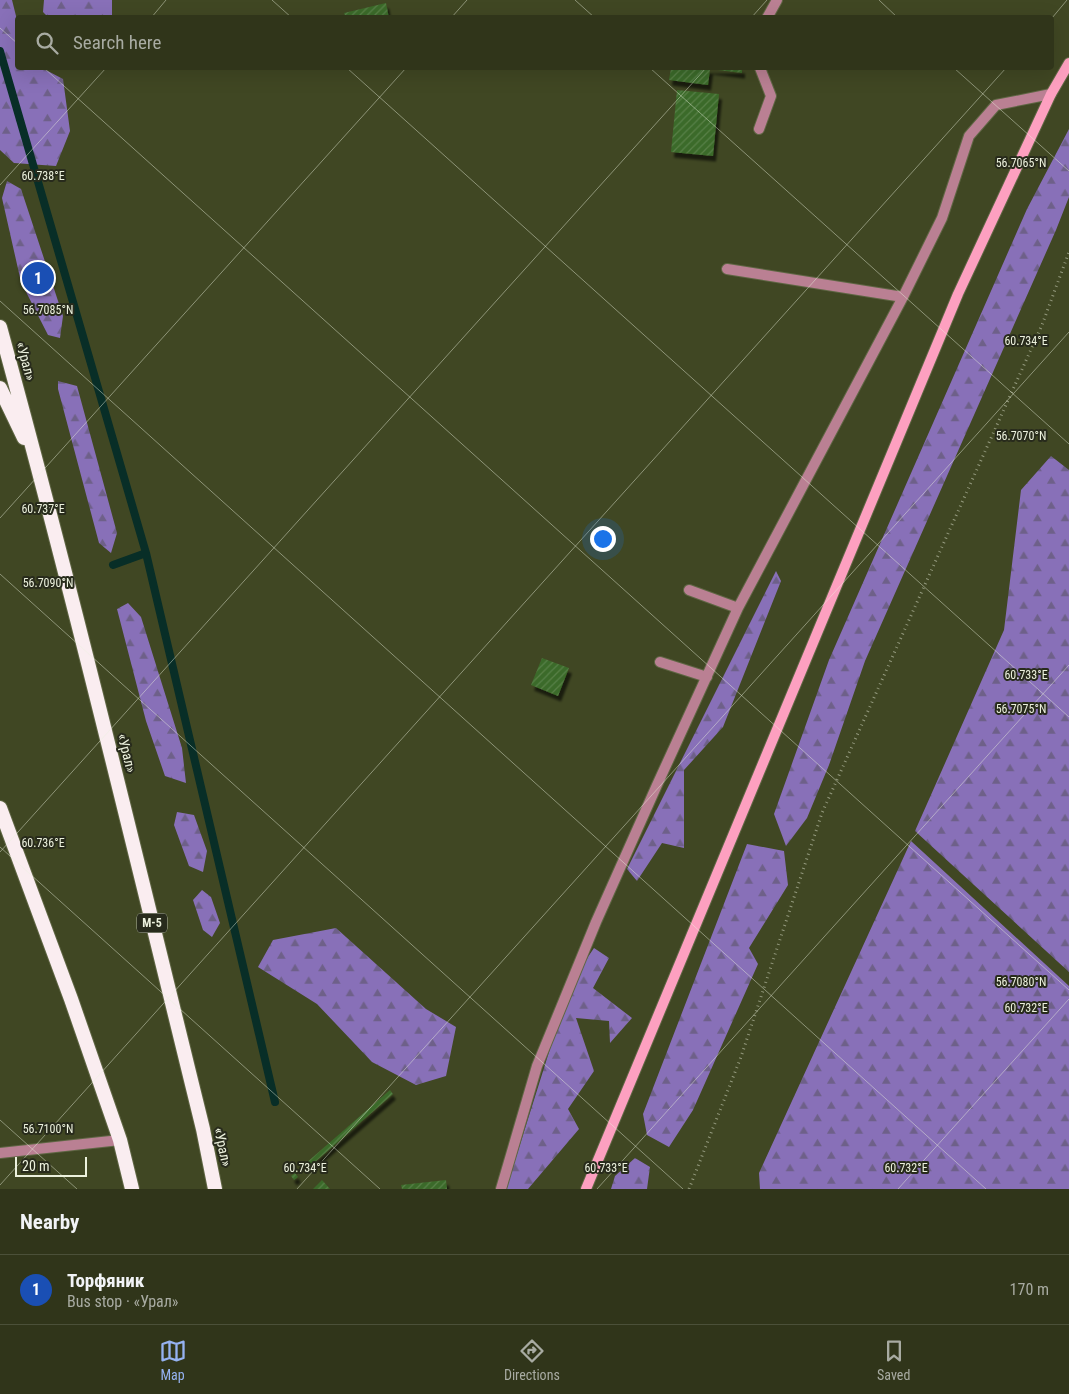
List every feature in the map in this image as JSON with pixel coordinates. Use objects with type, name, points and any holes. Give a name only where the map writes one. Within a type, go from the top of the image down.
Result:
[{"type":"highway","name":"«Урал»","points":[[0,327],[40,470],[87,657],[198,1110],[215,1189]]},
{"type":"highway","points":[[0,388],[40,470]]},
{"type":"highway","points":[[0,808],[71,998],[120,1140],[132,1189]]},
{"type":"main road","points":[[586,1189],[958,294],[1051,94],[1069,63]]},
{"type":"street","points":[[770,15],[777,0]]},
{"type":"street","points":[[759,129],[772,96],[761,70]]},
{"type":"street","points":[[501,1189],[541,1057],[596,922],[738,608],[942,218],[969,136],[996,105],[1051,94]]},
{"type":"street","points":[[727,269],[902,297]]},
{"type":"street","points":[[689,590],[738,608]]},
{"type":"street","points":[[660,662],[707,677]]},
{"type":"street","points":[[0,1153],[120,1140]]},
{"type":"path","points":[[689,1189],[741,1057],[822,814],[1042,325],[1069,252]]},
{"type":"green space","points":[[0,0],[12,0],[16,15],[15,70],[46,70],[63,79],[70,131],[56,166],[14,163],[0,150]]},
{"type":"green space","points":[[44,0],[112,0],[112,15],[46,15],[43,12]]},
{"type":"green space","points":[[1069,129],[1069,197],[1056,230],[865,661],[829,765],[807,818],[786,846],[774,814],[829,660],[1027,209]]},
{"type":"green space","points":[[7,181],[21,189],[63,316],[60,338],[48,335],[21,282],[2,198]]},
{"type":"green space","points":[[58,381],[77,386],[117,533],[111,553],[99,543],[58,389]]},
{"type":"green space","points":[[1051,456],[1069,470],[1069,972],[915,831],[1004,630],[1021,490]]},
{"type":"green space","points":[[776,571],[781,581],[723,727],[684,770],[684,848],[662,843],[637,881],[627,869]]},
{"type":"green space","points":[[128,603],[141,617],[182,748],[186,783],[165,776],[146,721],[117,609]]},
{"type":"green space","points":[[177,812],[194,815],[207,851],[203,872],[189,866],[174,825]]},
{"type":"green space","points":[[911,841],[1069,986],[1069,1189],[760,1189],[759,1173]]},
{"type":"green space","points":[[747,844],[784,851],[788,885],[749,948],[758,964],[693,1110],[669,1147],[647,1135],[643,1114]]},
{"type":"green space","points":[[202,890],[211,897],[220,923],[212,937],[203,930],[193,900]]},
{"type":"green space","points":[[336,928],[426,1009],[456,1027],[446,1076],[416,1085],[372,1062],[317,1004],[258,967],[273,940]]},
{"type":"green space","points":[[594,948],[609,958],[593,988],[632,1018],[610,1043],[609,1021],[576,1018],[594,1071],[568,1109],[579,1129],[528,1189],[506,1189],[571,982]]},
{"type":"green space","points":[[635,1158],[650,1167],[647,1189],[611,1189],[615,1176]]},
{"type":"building","points":[[386,3],[388,15],[345,15],[344,13]]},
{"type":"building","points":[[671,70],[710,70],[708,85],[669,80]]},
{"type":"building","points":[[718,70],[742,70],[742,73]]},
{"type":"building","points":[[677,90],[719,94],[713,156],[671,152]]},
{"type":"building","points":[[542,658],[569,668],[558,696],[531,685]]},
{"type":"building","points":[[390,1090],[393,1094],[308,1168],[305,1164]]},
{"type":"building","points":[[295,1173],[298,1177],[294,1180],[291,1176]]},
{"type":"building","points":[[322,1180],[330,1189],[313,1189]]},
{"type":"building","points":[[446,1180],[447,1189],[402,1189],[401,1185]]},
{"type":"waterway","points":[[0,51],[146,553]]},
{"type":"waterway","points":[[113,565],[146,553],[275,1102]]},
{"type":"place","name":"Торфяник","points":[[38,278]]}]
